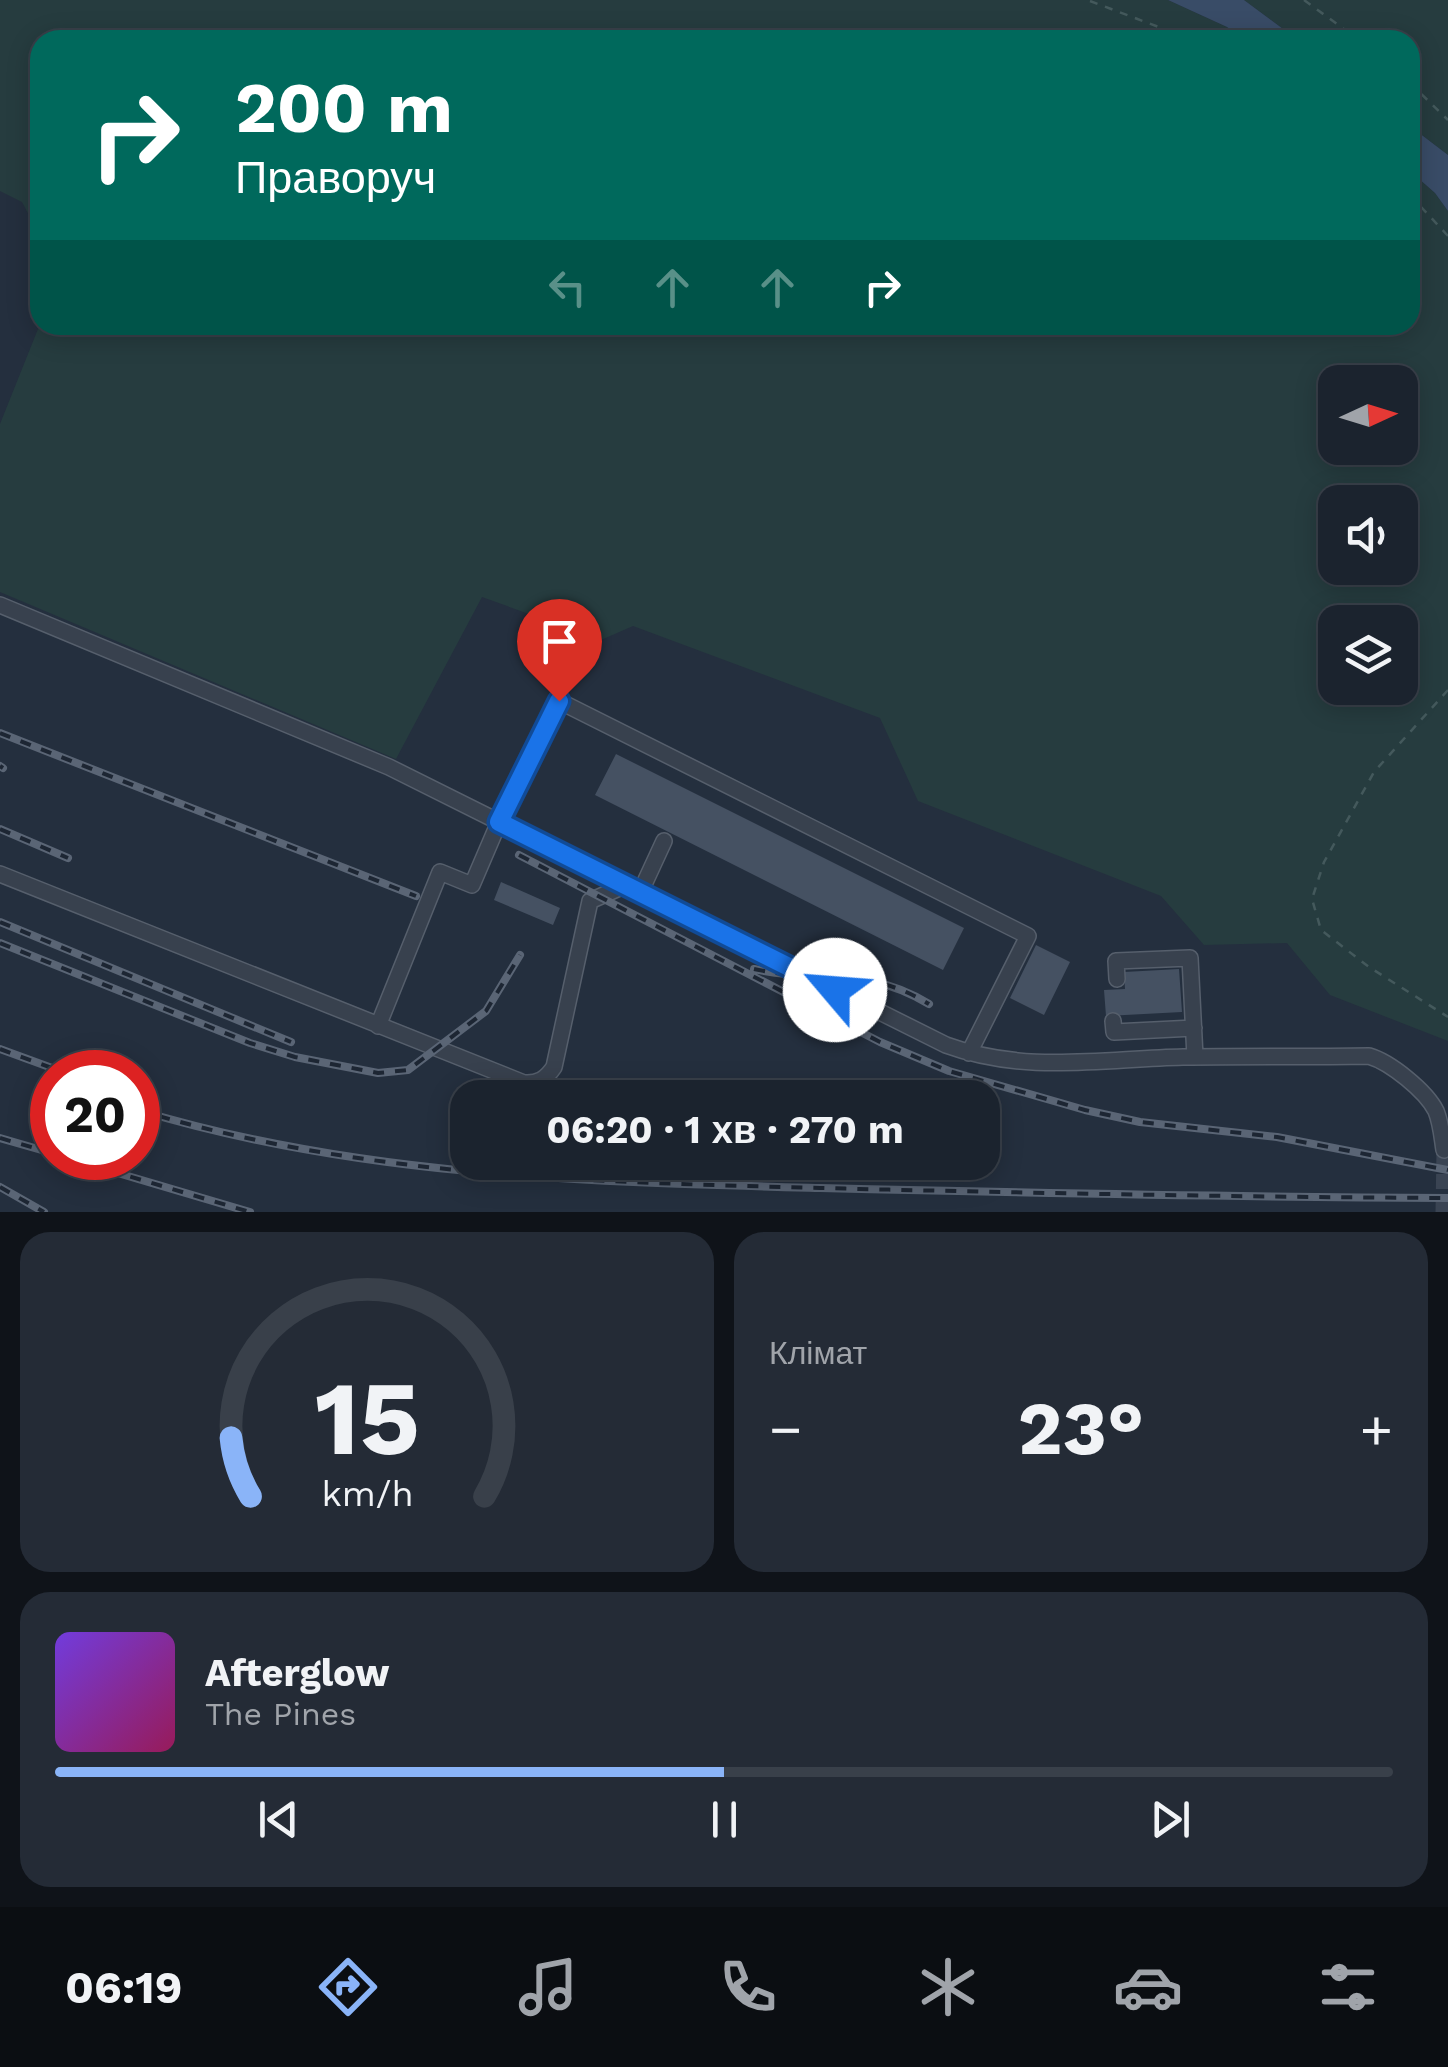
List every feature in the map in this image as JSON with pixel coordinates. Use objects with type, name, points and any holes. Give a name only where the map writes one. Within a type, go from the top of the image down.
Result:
[{"type":"lane","points":[[0,605],[389,767],[924,1035],[970,1054],[1040,1064],[1195,1057],[1379,1059],[1390,1064],[1430,1102],[1440,1122],[1444,1150]]},
{"type":"lane","points":[[378,1026],[440,872],[472,885],[559,701],[1028,936],[970,1054]]},
{"type":"lane","points":[[0,874],[524,1083],[542,1081],[554,1067],[590,901],[633,889],[664,841]]},
{"type":"lane","points":[[1117,979],[1116,961],[1190,958],[1195,1057]]},
{"type":"lane","points":[[1113,1020],[1114,1032],[1194,1028]]},
{"type":"path","points":[[1304,0],[1346,30]]},
{"type":"path","points":[[1090,1],[1167,30]]},
{"type":"path","points":[[1420,93],[1448,120]]},
{"type":"path","points":[[1420,206],[1448,236]]},
{"type":"path","points":[[1448,690],[1374,772],[1324,862],[1312,899],[1321,930],[1369,967],[1448,1017]]},
{"type":"green space","points":[[0,0],[1168,0],[1231,30],[30,30],[30,217],[22,202],[0,191]]},
{"type":"green space","points":[[1244,0],[1448,0],[1448,155],[1420,134],[1420,30],[1284,30]]},
{"type":"green space","points":[[1420,180],[1448,211],[1448,1041],[1330,995],[1287,943],[1204,945],[1161,896],[918,801],[880,718],[633,626],[601,640],[482,597],[396,759],[0,592],[0,424],[36,335],[1420,335]]},
{"type":"water","points":[[1168,0],[1244,0],[1284,30],[1227,27]]},
{"type":"water","points":[[1420,134],[1448,155],[1448,211],[1420,180]]},
{"type":"building","points":[[616,754],[964,928],[943,970],[595,795]]},
{"type":"building","points":[[501,882],[560,908],[553,925],[494,900]]},
{"type":"building","points":[[1036,945],[1070,962],[1044,1015],[1010,998]]},
{"type":"building","points":[[1179,969],[1182,1012],[1106,1016],[1104,990],[1125,989],[1124,972]]},
{"type":"tunnel","points":[[1443,1212],[1444,1150]]},
{"type":"railway","points":[[0,733],[416,896]]},
{"type":"railway","points":[[0,829],[68,858]]},
{"type":"railway","points":[[519,855],[880,1042],[949,1071],[1140,1122],[1277,1137],[1448,1170]]},
{"type":"railway","points":[[0,922],[291,1042]]},
{"type":"railway","points":[[0,943],[250,1043],[295,1057],[378,1073],[408,1070],[486,1011],[520,955]]},
{"type":"railway","points":[[754,969],[884,984],[929,1004]]},
{"type":"railway","points":[[0,1049],[30,1060]]},
{"type":"railway","points":[[160,1116],[306,1150],[391,1163],[562,1178],[898,1190],[1448,1198]]},
{"type":"railway","points":[[0,1138],[30,1147]]},
{"type":"railway","points":[[142,1180],[250,1212]]},
{"type":"railway","points":[[0,1187],[44,1212]]},
{"type":"route","points":[[559,701],[499,822],[835,990]]}]
